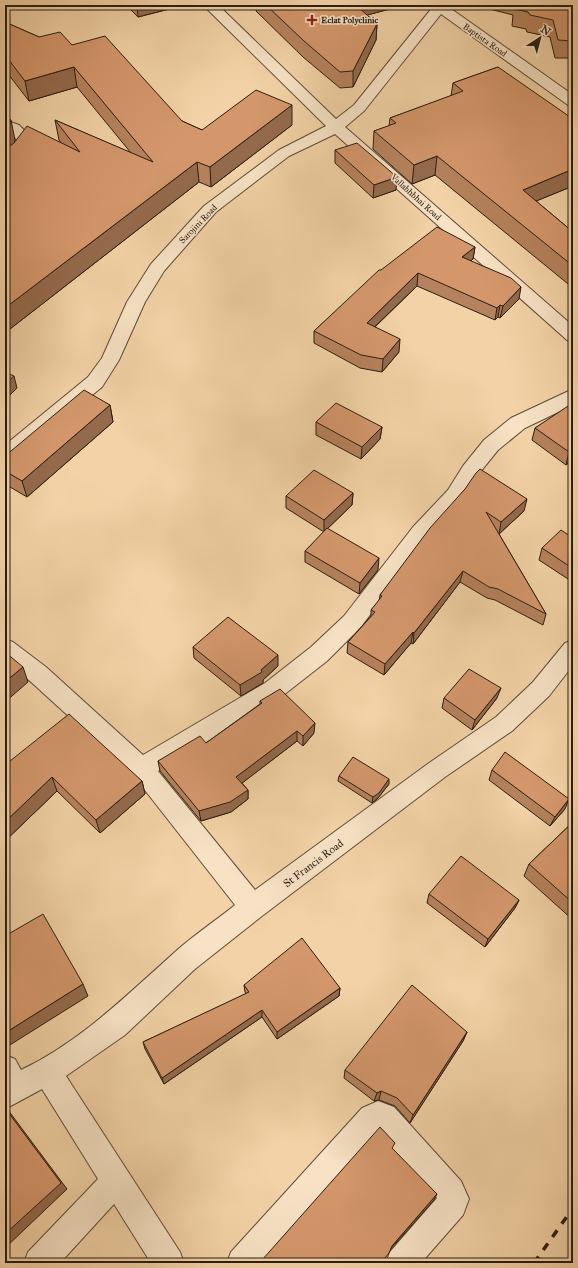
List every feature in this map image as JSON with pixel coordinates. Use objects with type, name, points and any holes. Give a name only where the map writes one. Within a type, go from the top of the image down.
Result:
[{"type":"street","name":"Vallabhbhai Road","points":[[210,5],[336,127],[573,336]]},
{"type":"street","name":"Sarojini Road","points":[[5,456],[95,382],[110,360],[136,302],[157,268],[210,209],[284,153],[336,127],[360,108],[438,6]]},
{"type":"street","name":"Baptista Road","points":[[438,6],[573,102]]},
{"type":"street","points":[[5,125],[14,128],[26,139],[16,156],[5,164]]},
{"type":"street","points":[[141,768],[273,690],[319,654],[352,622],[420,533],[455,495],[470,471],[491,445],[518,423],[560,404],[573,396]]},
{"type":"street","points":[[5,648],[38,674],[141,768],[253,907]]},
{"type":"street","name":"St Francis Road","points":[[8,1084],[47,1072],[116,1025],[186,960],[253,907],[437,770],[504,724],[541,689],[573,649]]},
{"type":"street","points":[[47,1072],[169,1263]]},
{"type":"street","points":[[242,1263],[372,1118],[378,1115],[384,1117],[446,1185],[451,1191],[454,1200],[401,1263]]},
{"type":"street","points":[[39,1263],[116,1181]]},
{"type":"building","points":[[266,5],[356,5],[377,24],[353,71],[340,72]]},
{"type":"building","points":[[517,5],[573,5],[573,41],[558,40],[553,20],[530,15],[528,12],[514,9]]},
{"type":"building","points":[[5,22],[39,37],[60,32],[72,45],[105,36],[182,121],[202,130],[256,90],[292,105],[210,167],[197,162],[5,308],[5,150],[14,143],[27,126],[80,152],[55,120],[153,162],[74,67],[25,81],[5,55]]},
{"type":"building","points":[[498,67],[573,119],[573,169],[523,190],[573,232],[573,266],[437,156],[414,165],[374,131],[396,123],[390,118],[463,91],[453,83]]},
{"type":"building","points":[[5,116],[11,120],[5,130]]},
{"type":"building","points":[[357,143],[397,177],[374,185],[335,150]]},
{"type":"building","points":[[437,227],[475,247],[462,257],[511,278],[521,287],[503,306],[500,305],[497,308],[418,273],[367,323],[400,339],[383,359],[361,355],[314,331],[379,270]]},
{"type":"building","points":[[5,372],[14,376],[5,384]]},
{"type":"building","points":[[84,390],[110,405],[22,481],[5,471],[5,456]]},
{"type":"building","points":[[336,403],[382,427],[362,447],[316,422]]},
{"type":"building","points":[[571,404],[573,405],[573,450],[569,452],[535,428]]},
{"type":"building","points":[[480,469],[527,499],[501,522],[486,512],[546,614],[498,589],[489,587],[463,571],[414,633],[413,632],[385,664],[348,642],[375,612],[371,610],[382,596],[380,595],[430,528],[465,489]]},
{"type":"building","points":[[314,470],[353,493],[324,520],[286,496]]},
{"type":"building","points":[[327,528],[379,558],[360,583],[305,551]]},
{"type":"building","points":[[561,530],[573,538],[572,568],[542,548]]},
{"type":"building","points":[[228,617],[278,655],[261,670],[262,672],[240,685],[193,647]]},
{"type":"building","points":[[5,652],[23,667],[5,682]]},
{"type":"building","points":[[469,669],[501,688],[475,720],[444,698]]},
{"type":"building","points":[[280,689],[315,723],[303,736],[297,731],[236,777],[248,790],[230,802],[199,811],[158,761],[200,736],[206,743],[262,703],[260,701]]},
{"type":"building","points":[[69,714],[142,781],[96,820],[52,777],[5,822],[5,765]]},
{"type":"building","points":[[505,752],[569,799],[555,817],[492,770]]},
{"type":"building","points":[[353,757],[389,779],[379,793],[373,797],[339,776]]},
{"type":"building","points":[[573,822],[573,903],[529,864]]},
{"type":"building","points":[[461,856],[519,900],[488,939],[429,894]]},
{"type":"building","points":[[43,914],[83,984],[5,1033],[5,936]]},
{"type":"building","points":[[302,938],[340,988],[277,1032],[262,1010],[162,1078],[143,1042],[249,992],[244,985]]},
{"type":"building","points":[[412,985],[467,1032],[413,1115],[397,1098],[381,1091],[377,1093],[345,1070]]},
{"type":"building","points":[[5,1108],[61,1183],[5,1234]]},
{"type":"building","points":[[380,1127],[395,1143],[392,1148],[437,1194],[392,1246],[389,1253],[381,1263],[256,1263],[259,1260],[262,1260]]},
{"type":"building","points":[[56,1259],[59,1263],[39,1263],[42,1260]]},
{"type":"railway","points":[[534,1263],[573,1208]]},
{"type":"place","name":"Eclat Polyclinic","points":[[312,20]]}]
